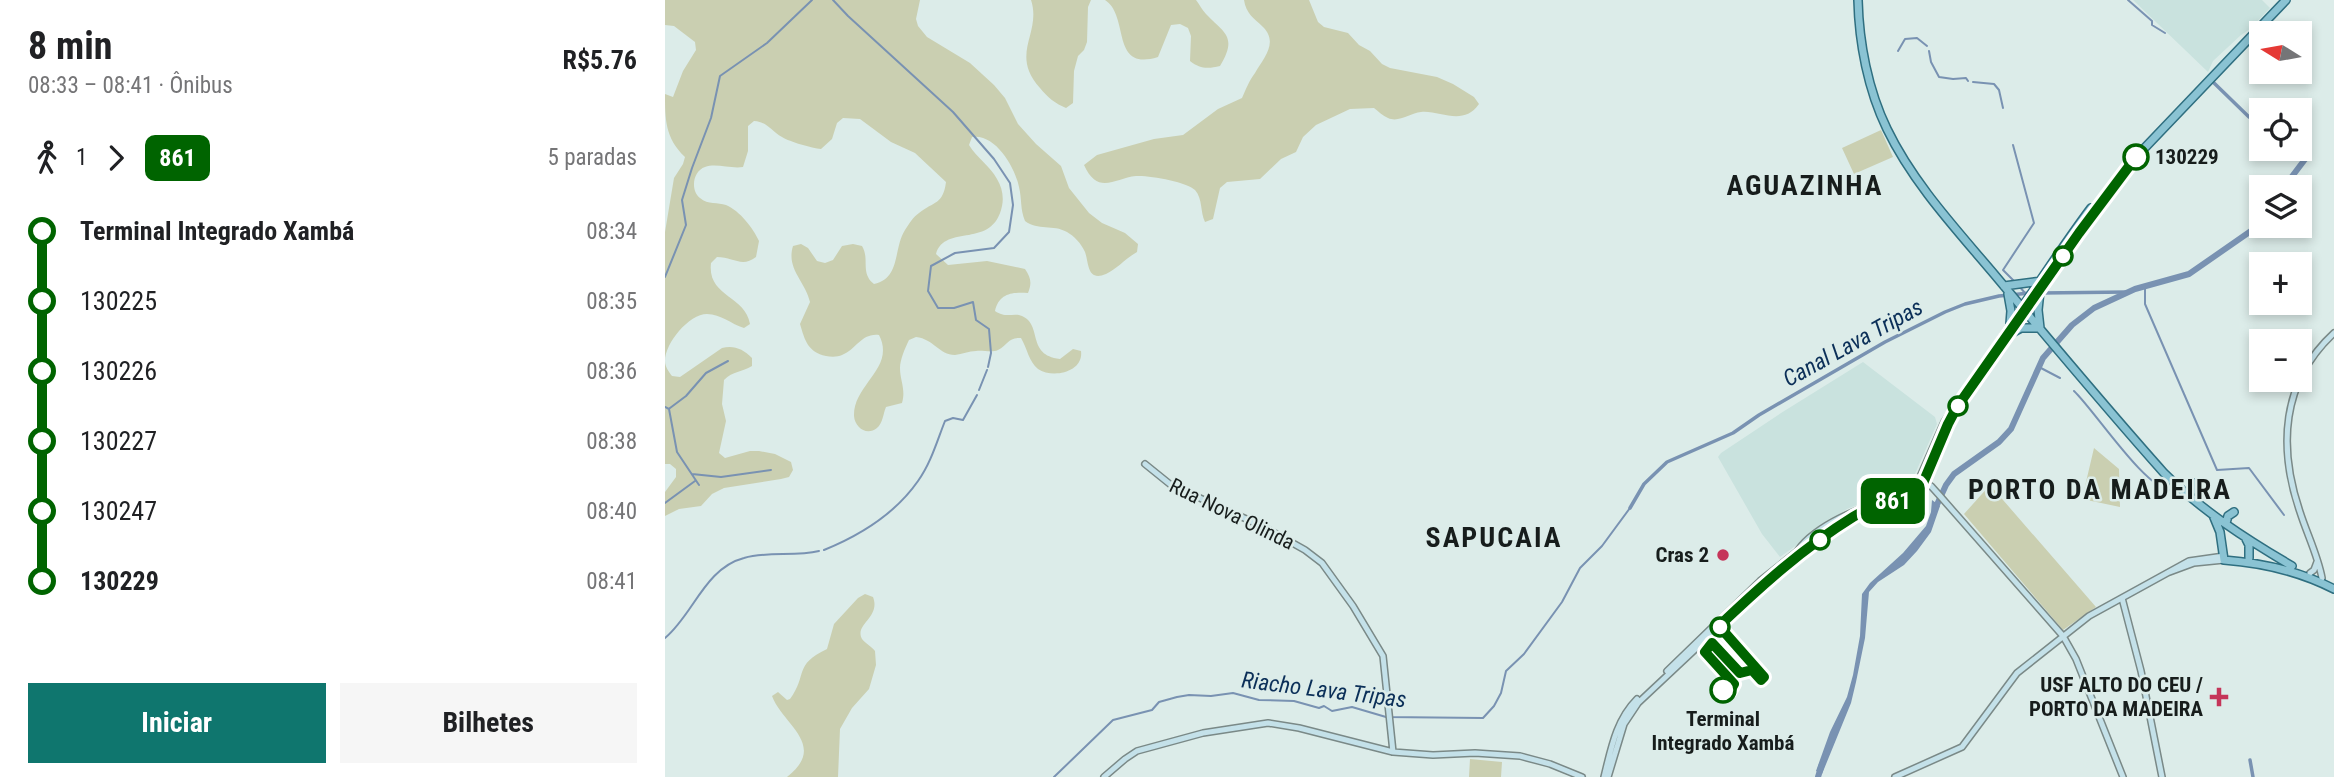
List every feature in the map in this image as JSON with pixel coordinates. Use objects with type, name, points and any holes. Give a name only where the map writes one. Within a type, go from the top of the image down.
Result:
[{"type":"main road","points":[[1858,0],[1867,69],[1875,100],[1888,132],[1920,184],[2137,443],[2184,493],[2292,566],[2322,578],[2334,587]]},
{"type":"main road","points":[[2041,328],[2037,291],[2082,220],[2151,136],[2280,0]]},
{"type":"main road","points":[[1606,777],[1617,730],[1625,712],[1736,604],[1803,543],[1842,516],[1912,489],[1921,482],[1944,422],[2010,324],[2050,276],[2064,249],[2145,147],[2286,0]]},
{"type":"main road","points":[[2007,290],[2027,285],[2037,291]]},
{"type":"main road","points":[[2007,290],[2011,311],[2010,324]]},
{"type":"main road","points":[[1606,777],[1624,724],[1638,703],[1759,588],[1783,567],[1855,515],[1913,494],[1948,424],[2023,309]]},
{"type":"main road","points":[[2008,335],[2021,328],[2041,328]]},
{"type":"main road","points":[[2322,578],[2292,486],[2286,456],[2286,437],[2293,401],[2303,374],[2317,351],[2334,332]]},
{"type":"main road","name":"Rua Nova Olinda","points":[[1145,464],[1171,485],[1264,527],[1322,563],[1381,651],[1393,752]]},
{"type":"main road","points":[[1921,482],[1940,496],[2063,636],[2076,659],[2123,777]]},
{"type":"main road","points":[[2184,493],[2193,491],[2195,483]]},
{"type":"main road","points":[[2226,523],[2227,517],[2234,512]]},
{"type":"main road","points":[[2212,514],[2221,538],[2224,558]]},
{"type":"main road","points":[[2221,538],[2227,532],[2241,534],[2249,545],[2246,560]]},
{"type":"main road","points":[[1895,777],[1962,747],[2007,684],[2063,636],[2089,616],[2167,573],[2194,563],[2224,558],[2292,566]]},
{"type":"main road","points":[[2246,560],[2294,572],[2334,587]]},
{"type":"main road","points":[[2310,573],[2317,562]]},
{"type":"main road","points":[[2122,598],[2141,671],[2162,777]]},
{"type":"main road","points":[[1104,777],[1137,751],[1203,733],[1268,723],[1299,728],[1393,752],[1421,755],[1468,752],[1512,755],[1550,764],[1582,777]]},
{"type":"shaded area","points":[[2133,0],[2262,0],[2270,8],[2258,21],[2249,21],[2249,30],[2213,61],[2208,72]]},
{"type":"shaded area","points":[[1863,362],[1935,417],[1937,424],[1911,483],[1847,509],[1780,557],[1762,534],[1718,457],[1781,413]]},
{"type":"green space","points":[[665,0],[920,0],[916,19],[927,37],[970,63],[994,85],[1005,98],[1018,124],[1061,166],[1069,188],[1089,213],[1102,223],[1125,233],[1138,244],[1137,252],[1110,272],[1095,275],[1090,270],[1085,252],[1067,232],[1035,226],[1025,221],[1017,179],[1003,153],[988,140],[972,137],[969,145],[1000,185],[1002,206],[997,219],[989,228],[949,240],[941,245],[936,254],[948,265],[987,261],[1025,269],[1030,281],[1028,293],[1003,297],[995,311],[1003,315],[1019,315],[1028,320],[1039,346],[1049,356],[1060,359],[1073,349],[1081,351],[1078,364],[1066,372],[1044,372],[1032,363],[1021,338],[1011,340],[996,351],[973,351],[955,355],[916,337],[909,340],[901,361],[902,403],[886,407],[881,424],[877,428],[866,431],[859,427],[854,416],[855,405],[882,357],[883,347],[879,335],[868,336],[839,356],[826,356],[811,349],[800,324],[810,302],[792,262],[793,246],[801,244],[808,248],[817,261],[825,263],[833,260],[842,246],[862,246],[870,280],[874,284],[883,281],[893,269],[905,230],[917,215],[940,199],[946,182],[915,153],[891,142],[860,119],[843,118],[837,123],[832,139],[821,149],[790,141],[766,125],[754,121],[748,126],[748,151],[743,167],[709,166],[698,172],[694,186],[697,195],[706,202],[726,205],[736,211],[750,225],[759,241],[756,257],[751,260],[742,262],[717,257],[711,263],[711,274],[715,283],[747,314],[750,324],[744,328],[717,316],[700,315],[679,331],[669,346],[665,361],[665,232],[674,178],[685,157],[670,135],[666,120],[665,94],[673,97],[683,71],[696,50],[695,42],[674,26],[665,25]]},
{"type":"green space","points":[[1031,0],[1091,0],[1088,7],[1087,42],[1078,56],[1074,71],[1073,103],[1066,108],[1043,91],[1031,76],[1027,64],[1026,54],[1033,23]]},
{"type":"green space","points":[[1105,0],[1196,0],[1227,36],[1228,48],[1220,66],[1204,68],[1190,61],[1191,36],[1188,28],[1180,24],[1171,25],[1158,57],[1143,60],[1133,57],[1127,50],[1117,18]]},
{"type":"green space","points":[[1244,0],[1309,0],[1318,22],[1324,27],[1348,33],[1382,64],[1437,77],[1474,97],[1479,104],[1466,115],[1421,112],[1396,119],[1386,117],[1374,108],[1350,109],[1316,125],[1303,137],[1296,152],[1281,159],[1260,179],[1227,182],[1220,188],[1213,219],[1205,222],[1198,194],[1184,184],[1142,176],[1107,183],[1095,180],[1084,165],[1097,155],[1154,139],[1183,135],[1218,109],[1242,98],[1270,45],[1268,33],[1249,12]]},
{"type":"green space","points":[[1881,130],[1893,157],[1854,174],[1842,148]]},
{"type":"green space","points":[[722,348],[738,348],[752,358],[752,366],[724,380],[722,404],[726,421],[719,453],[725,458],[750,451],[775,454],[791,462],[793,470],[789,477],[724,488],[712,494],[701,506],[679,509],[665,516],[665,492],[676,477],[676,469],[665,464],[665,361],[672,376],[680,377]]},
{"type":"green space","points":[[2094,448],[2119,469],[2120,507],[2082,499]]},
{"type":"green space","points":[[1990,485],[2096,607],[2063,630],[1964,514]]},
{"type":"green space","points":[[865,594],[873,597],[874,610],[861,629],[861,634],[862,639],[875,651],[876,665],[869,689],[852,708],[840,729],[838,777],[787,777],[799,766],[803,745],[772,696],[778,692],[787,700],[790,699],[809,660],[827,649],[834,624]]},
{"type":"green space","points":[[1470,759],[1502,762],[1501,777],[1469,777]]},
{"type":"water","points":[[1932,500],[1940,506],[1931,532],[1904,565],[1878,582],[1869,592],[1865,638],[1851,703],[1822,774],[1816,771],[1830,732],[1847,697],[1853,675],[1860,636],[1862,594],[1926,526]]},
{"type":"waterway","points":[[665,277],[686,225],[682,200],[711,118],[720,76],[767,43],[812,0]]},
{"type":"waterway","points":[[833,0],[953,112],[994,159],[1010,183],[1013,205],[1009,232],[994,248],[955,253],[931,266],[928,291],[938,308],[954,308],[973,302],[976,320],[989,329],[991,353],[988,367]]},
{"type":"waterway","points":[[2128,0],[2152,21],[2152,25],[2165,33]]},
{"type":"waterway","points":[[1898,51],[1905,39],[1917,38],[1927,46]]},
{"type":"waterway","points":[[1929,51],[1939,77],[1966,78],[1968,81]]},
{"type":"waterway","points":[[1973,82],[1994,84],[1999,90],[2003,108]]},
{"type":"waterway","points":[[2213,82],[2249,117]]},
{"type":"waterway","points":[[2013,145],[2034,223],[2003,270],[2015,282]]},
{"type":"waterway","points":[[2293,175],[2304,161]]},
{"type":"waterway","points":[[1935,509],[1954,474],[1999,442],[2011,429],[2043,358],[2072,325],[2094,308],[2135,289],[2189,274],[2249,232]]},
{"type":"waterway","name":"Canal Lava Tripas","points":[[2019,286],[2025,293]]},
{"type":"waterway","points":[[2145,286],[2145,304],[2217,470],[2249,468],[2284,515]]},
{"type":"waterway","name":"Canal Lava Tripas","points":[[2041,293],[2128,292]]},
{"type":"waterway","name":"Canal Lava Tripas","points":[[1630,508],[1644,484],[1667,462],[1733,433],[1885,342],[1965,304],[1999,296],[2030,293]]},
{"type":"waterway","points":[[670,408],[686,396],[706,373],[728,361]]},
{"type":"waterway","points":[[2039,367],[2060,378]]},
{"type":"waterway","points":[[979,390],[987,370]]},
{"type":"waterway","points":[[2074,391],[2135,464],[2161,487],[2171,490]]},
{"type":"waterway","points":[[824,550],[851,538],[899,504],[923,474],[945,421],[953,418],[963,420],[977,395]]},
{"type":"waterway","points":[[665,407],[669,409],[677,452],[699,485]]},
{"type":"waterway","points":[[692,474],[721,477],[771,470]]},
{"type":"waterway","points":[[665,503],[695,481]]},
{"type":"waterway","name":"Riacho Lava Tripas","points":[[1054,777],[1113,720],[1152,710],[1159,702],[1189,695],[1233,693],[1259,700],[1294,701],[1319,708],[1324,706],[1332,711],[1352,707],[1386,717],[1483,718],[1501,693],[1506,671],[1524,654],[1562,602],[1580,568],[1602,546],[1630,508]]},
{"type":"waterway","points":[[665,638],[709,582],[731,563],[753,556],[819,551]]},
{"type":"waterway","points":[[2250,760],[2253,777]]},
{"type":"waterway","points":[[1818,777],[1822,764]]},
{"type":"bus line","name":"861","points":[[1723,690],[1730,691],[1734,684],[1705,652],[1712,643],[1740,673],[1752,670],[1761,680],[1764,677],[1719,626],[1783,567],[1855,515],[1913,494],[1921,488],[1957,407],[2079,233],[2136,157]]},
{"type":"place","name":"130229","points":[[2136,157]]},
{"type":"place","name":"Cras 2","points":[[1723,555]]},
{"type":"place","name":"Terminal Integrado Xambá","points":[[1723,690]]},
{"type":"place","name":"USF ALTO DO CEU / PORTO DA MADEIRA","points":[[2219,697]]},
{"type":"district","name":"AGUAZINHA","points":[[1805,185]]},
{"type":"district","name":"PORTO DA MADEIRA","points":[[2100,489]]},
{"type":"district","name":"SAPUCAIA","points":[[1494,537]]}]
